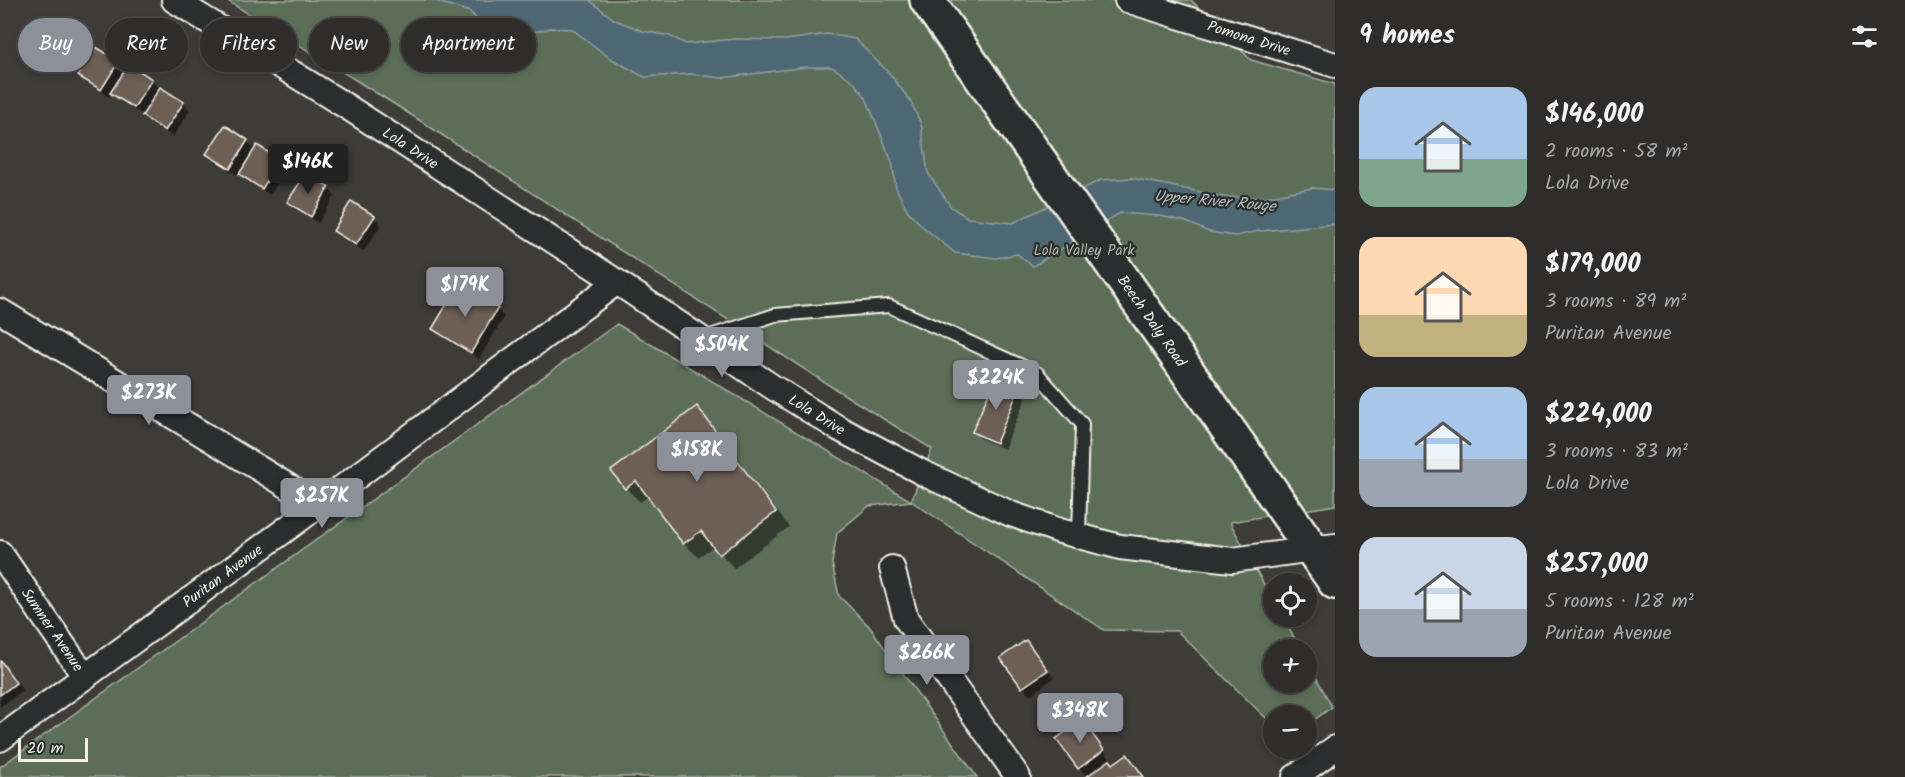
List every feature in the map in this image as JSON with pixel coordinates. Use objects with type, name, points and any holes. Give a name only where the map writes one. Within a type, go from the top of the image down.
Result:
[{"type":"main road","name":"Beech Daly Road","points":[[927,0],[1109,258],[1324,549],[1335,582]]},
{"type":"street","name":"Lola Drive","points":[[174,0],[349,108],[838,428],[925,474],[1011,514],[1120,548],[1232,560],[1324,549]]},
{"type":"street","name":"Pomona Drive","points":[[1127,0],[1335,65]]},
{"type":"street","name":"Puritan Avenue","points":[[0,739],[617,282]]},
{"type":"street","points":[[0,311],[319,504]]},
{"type":"street","name":"Sumner Avenue","points":[[0,553],[85,677]]},
{"type":"street","points":[[892,568],[906,619],[1018,777]]},
{"type":"street","points":[[1295,777],[1335,748]]},
{"type":"lane","points":[[701,339],[775,315],[889,306],[1037,373],[1083,424],[1079,536]]},
{"type":"green space","name":"Lola Valley Park","points":[[226,0],[1191,0],[1251,60],[1335,84],[1335,505],[1230,522],[1263,583],[1263,627],[1288,627],[1295,639],[1263,639],[1263,693],[1317,693],[1317,679],[1332,707],[1317,718],[1317,705],[1263,705],[1263,715],[1177,631],[1104,630],[911,501],[932,449],[342,72],[389,72],[389,18],[309,18],[309,51],[297,44],[297,18],[255,18]]},
{"type":"green space","points":[[617,324],[911,501],[869,506],[837,533],[832,563],[839,596],[869,626],[977,777],[0,777],[0,767]]},
{"type":"water","name":"Upper River Rouge","points":[[432,0],[589,0],[615,20],[643,31],[670,36],[686,44],[734,39],[787,40],[827,34],[855,39],[890,74],[911,102],[921,124],[928,173],[951,207],[968,218],[1013,223],[1101,180],[1132,178],[1224,197],[1259,198],[1312,188],[1335,190],[1335,224],[1260,231],[1235,236],[1209,232],[1184,221],[1160,216],[1120,213],[1033,266],[1017,254],[996,258],[955,253],[923,227],[908,211],[896,188],[892,162],[866,98],[853,81],[832,67],[806,67],[721,78],[691,74],[644,77],[610,58],[572,29],[551,28],[536,31],[536,18],[475,18],[470,12]]},
{"type":"building","points":[[96,47],[105,52],[105,72],[112,72],[101,90],[78,76],[80,72],[93,72],[93,52]]},
{"type":"building","points":[[124,72],[141,72],[152,79],[134,108],[110,93]]},
{"type":"building","points":[[160,87],[184,102],[165,131],[142,116]]},
{"type":"building","points":[[225,125],[248,140],[230,169],[206,154]]},
{"type":"building","points":[[257,145],[280,160],[262,189],[239,174]]},
{"type":"building","points":[[306,173],[329,187],[311,217],[287,202]]},
{"type":"building","points":[[351,201],[375,216],[356,245],[333,231]]},
{"type":"building","points":[[459,284],[498,308],[471,353],[432,329]]},
{"type":"building","points":[[995,379],[1019,389],[996,443],[972,432]]},
{"type":"building","points":[[697,406],[776,512],[719,555],[701,531],[683,544],[636,481],[625,489],[611,471]]},
{"type":"building","points":[[1026,640],[1048,670],[1022,688],[1000,658]]},
{"type":"building","points":[[0,662],[16,683],[0,695]]},
{"type":"building","points":[[1082,720],[1104,750],[1078,769],[1056,739]]},
{"type":"building","points":[[1127,754],[1144,777],[1086,777],[1110,760],[1113,764]]}]
